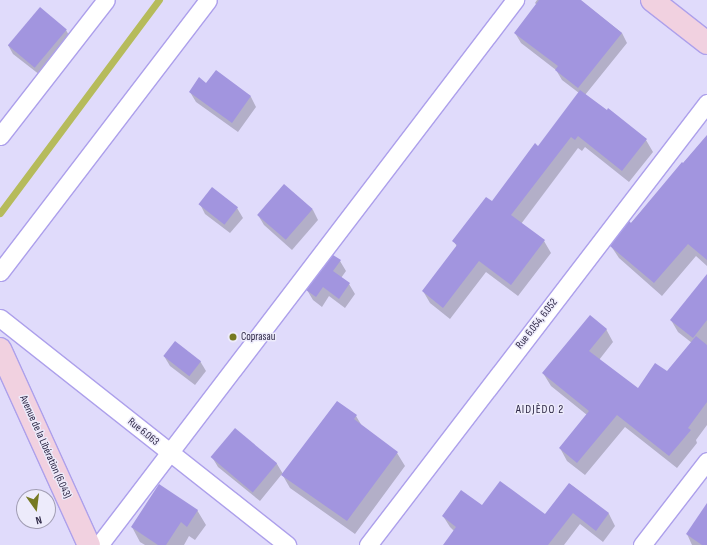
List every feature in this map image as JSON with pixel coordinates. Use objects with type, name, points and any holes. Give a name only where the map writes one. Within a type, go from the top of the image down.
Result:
[{"type":"main road","points":[[652,0],[707,43]]},
{"type":"main road","name":"Avenue de la Libération (6.043)","points":[[0,349],[89,545]]},
{"type":"street","points":[[0,136],[106,0]]},
{"type":"street","points":[[0,272],[208,0]]},
{"type":"street","points":[[99,545],[168,452],[515,0]]},
{"type":"street","name":"Rue 6.054, 6.052","points":[[368,545],[707,103]]},
{"type":"street","name":"Rue 6.063","points":[[0,318],[168,452],[288,545]]},
{"type":"street","points":[[642,545],[707,461]]},
{"type":"building","points":[[539,0],[581,0],[622,33],[578,88],[555,70],[558,66],[514,33]]},
{"type":"building","points":[[40,7],[67,29],[35,68],[8,45]]},
{"type":"building","points":[[216,70],[251,96],[232,123],[189,92],[199,77],[206,83]]},
{"type":"building","points":[[580,90],[607,110],[608,108],[647,139],[622,171],[578,136],[575,140],[571,137],[511,215],[545,240],[511,285],[479,261],[443,308],[422,291],[457,245],[452,241],[486,197],[492,201],[535,143],[538,146]]},
{"type":"building","points":[[707,135],[707,260],[688,244],[654,283],[610,246],[629,221],[631,223],[682,162],[683,163]]},
{"type":"building","points":[[284,184],[313,209],[286,240],[257,215]]},
{"type":"building","points":[[212,187],[238,207],[224,225],[198,204]]},
{"type":"building","points":[[333,255],[341,260],[333,271],[350,283],[339,299],[323,287],[316,297],[306,290]]},
{"type":"building","points":[[707,274],[707,320],[693,338],[670,320]]},
{"type":"building","points":[[590,315],[607,329],[589,351],[638,388],[655,363],[667,371],[696,336],[707,345],[707,402],[688,428],[691,430],[669,456],[617,415],[577,463],[559,448],[589,411],[542,373]]},
{"type":"building","points":[[175,341],[201,361],[189,376],[163,356]]},
{"type":"building","points":[[337,401],[357,415],[354,419],[398,452],[347,521],[281,475]]},
{"type":"building","points":[[235,428],[277,463],[253,492],[211,457]]},
{"type":"building","points":[[500,481],[545,514],[569,483],[609,513],[596,531],[573,513],[548,545],[443,545],[456,527],[442,516],[461,490],[482,505]]},
{"type":"building","points":[[159,484],[198,510],[187,527],[181,522],[166,545],[158,545],[131,527]]},
{"type":"building","points":[[707,503],[707,545],[702,545],[686,534]]},
{"type":"waterway","points":[[0,213],[159,0]]},
{"type":"place","name":"Coprasau","points":[[233,337]]},
{"type":"district","name":"AIDJÈDO 2","points":[[540,410]]}]
